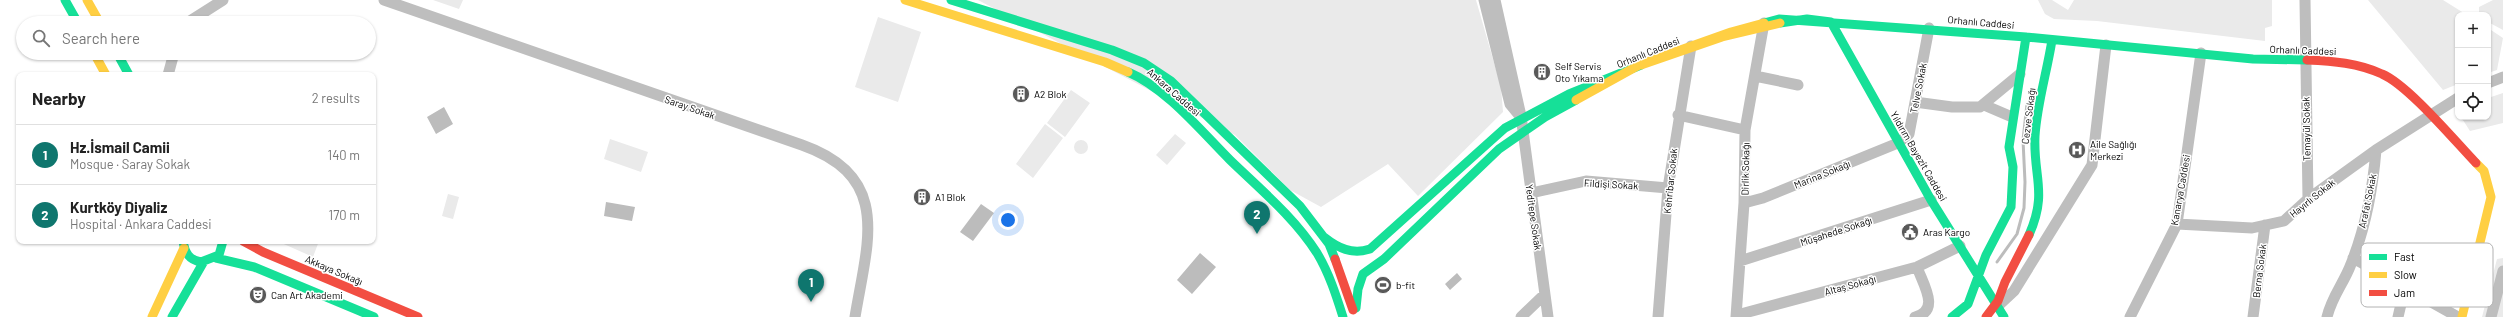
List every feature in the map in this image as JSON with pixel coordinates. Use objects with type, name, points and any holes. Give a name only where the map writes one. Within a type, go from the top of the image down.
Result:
[{"type":"street","points":[[65,0],[74,16]]},
{"type":"street","points":[[87,0],[96,16]]},
{"type":"street","points":[[198,16],[223,0]]},
{"type":"street","name":"Saray Sokak","points":[[384,0],[802,145],[831,157],[851,173],[857,182],[862,193],[869,219],[855,317]]},
{"type":"street","name":"Ankara Caddesi","points":[[905,0],[1105,62],[1143,78],[1182,112],[1296,224],[1317,253],[1326,272],[1342,317]]},
{"type":"street","name":"Ankara Caddesi","points":[[951,0],[1112,50],[1157,72],[1192,100],[1300,206],[1346,265],[1345,283],[1355,317]]},
{"type":"street","points":[[1484,0],[1510,104],[1521,116]]},
{"type":"street","name":"Yeditepe Sokak","points":[[1495,0],[1521,116],[1548,317]]},
{"type":"street","name":"Temayül Sokak","points":[[2305,0],[2308,199]]},
{"type":"street","name":"Yıldırım Bayezit Caddesi","points":[[1820,12],[1831,22],[1931,200],[1978,278],[2004,317]]},
{"type":"street","name":"Orhanlı Caddesi","points":[[1345,283],[1356,280],[1384,259],[1499,149],[1522,132],[1622,74],[1691,46],[1779,19],[1929,28],[2253,59],[2340,62],[2383,74],[2405,90],[2484,171],[2490,188],[2491,197],[2480,243]]},
{"type":"street","name":"Dirlik Sokağı","points":[[1736,316],[1744,203],[1745,130],[1764,23]]},
{"type":"street","name":"Telve Sokak","points":[[1898,143],[1909,134],[1929,28]]},
{"type":"street","name":"Cezve Sokağı","points":[[1952,317],[1968,304],[1986,255],[2011,207],[2013,167],[2009,147],[2012,117],[2026,37]]},
{"type":"street","name":"Cezve Sokağı","points":[[1997,307],[2007,276],[2030,237],[2038,211],[2040,193],[2035,155],[2036,135],[2052,40]]},
{"type":"street","points":[[1986,317],[2014,291],[2092,165],[2106,45]]},
{"type":"street","name":"Kehribar Sokak","points":[[1658,317],[1668,188],[1678,115],[1691,46]]},
{"type":"street","name":"Kanarya Caddesi","points":[[2130,317],[2177,224],[2201,53]]},
{"type":"street","points":[[98,60],[104,72]]},
{"type":"street","points":[[121,60],[127,72]]},
{"type":"street","points":[[169,72],[172,60]]},
{"type":"street","name":"Orhanlı Caddesi","points":[[1346,265],[1370,249],[1492,138],[1521,116],[1608,67]]},
{"type":"street","points":[[1915,102],[1970,108],[1984,105],[2020,74]]},
{"type":"street","points":[[1755,76],[1798,84]]},
{"type":"street","points":[[2491,82],[2503,77]]},
{"type":"street","name":"Hayırlı Sokak","points":[[2177,224],[2252,228],[2284,221],[2308,199],[2376,150],[2455,100]]},
{"type":"street","points":[[1984,105],[2012,117]]},
{"type":"street","points":[[1678,115],[1745,130]]},
{"type":"street","name":"Marina Sokağı","points":[[1744,203],[1763,198],[1898,143]]},
{"type":"street","name":"Arafat Sokak","points":[[2327,317],[2331,300],[2353,258],[2374,172],[2376,150]]},
{"type":"street","name":"Fildişi Sokak","points":[[1531,192],[1586,181],[1668,188]]},
{"type":"street","name":"Müşahede Sokağı","points":[[1740,261],[1931,200]]},
{"type":"street","name":"Berna Sokak","points":[[2253,317],[2265,225]]},
{"type":"street","points":[[1322,234],[1334,244],[1352,252],[1362,252],[1370,249]]},
{"type":"street","points":[[216,258],[222,250],[223,244]]},
{"type":"street","name":"Akkaya Sokağı","points":[[248,244],[263,252],[418,317]]},
{"type":"street","points":[[184,245],[191,259],[202,263],[216,258],[254,267],[374,317]]},
{"type":"street","points":[[152,317],[184,245]]},
{"type":"street","name":"Altaş Sokağı","points":[[1736,316],[1917,267],[1960,246]]},
{"type":"street","points":[[2353,258],[2361,262]]},
{"type":"street","points":[[172,317],[202,263]]},
{"type":"street","points":[[1326,272],[1346,265]]},
{"type":"street","points":[[1915,317],[1923,315],[1929,309],[1930,302],[1917,267]]},
{"type":"street","points":[[2491,317],[2503,271]]},
{"type":"street","points":[[1326,272],[1335,279],[1345,283]]},
{"type":"street","points":[[1355,317],[1358,289],[1363,274]]},
{"type":"street","points":[[1521,317],[1545,294]]},
{"type":"street","points":[[2398,317],[2400,307]]},
{"type":"street","points":[[2440,307],[2458,317]]},
{"type":"street","name":"Orhanlı Caddesi","points":[[2462,317],[2464,307]]},
{"type":"shaded area","points":[[433,0],[463,0],[459,9]]},
{"type":"shaded area","points":[[978,0],[1476,0],[1501,87],[1503,112],[1418,196],[1388,164],[1321,207],[1290,190],[1235,135]]},
{"type":"shaded area","points":[[2038,0],[2052,0],[2068,10],[2074,0],[2272,0],[2272,26],[2265,28],[2265,41],[2097,21],[2054,19],[2045,14]]},
{"type":"shaded area","points":[[2368,0],[2443,0],[2462,12],[2455,12],[2455,85],[2443,90]]},
{"type":"shaded area","points":[[2493,0],[2503,0],[2503,30],[2491,24],[2491,12],[2479,12],[2479,7]]},
{"type":"shaded area","points":[[878,17],[921,32],[898,102],[855,87]]},
{"type":"shaded area","points":[[2491,30],[2503,38],[2497,70],[2491,72]]},
{"type":"shaded area","points":[[1071,90],[1090,103],[1065,137],[1047,123]]},
{"type":"shaded area","points":[[2503,93],[2503,123],[2470,131],[2463,120],[2491,120],[2491,97]]},
{"type":"shaded area","points":[[444,107],[453,124],[436,134],[427,117]]},
{"type":"shaded area","points":[[1045,124],[1063,138],[1033,178],[1016,164]]},
{"type":"shaded area","points":[[1175,134],[1186,143],[1167,165],[1156,155]]},
{"type":"shaded area","points":[[610,139],[648,152],[641,172],[604,159]]},
{"type":"shaded area","points":[[1078,140],[1084,140],[1088,144],[1088,150],[1084,154],[1078,154],[1074,150],[1074,144]]},
{"type":"shaded area","points":[[448,194],[459,197],[453,219],[442,216]]},
{"type":"shaded area","points":[[606,202],[635,207],[632,221],[604,216]]},
{"type":"shaded area","points":[[981,204],[994,213],[973,241],[960,232]]},
{"type":"shaded area","points":[[284,244],[318,244],[313,257]]},
{"type":"shaded area","points":[[1200,253],[1216,267],[1192,294],[1177,280]]},
{"type":"shaded area","points":[[2503,258],[2503,317],[2482,317],[2485,307],[2493,307],[2493,274],[2497,259]]},
{"type":"shaded area","points":[[1457,273],[1462,279],[1450,290],[1445,284]]},
{"type":"waterway","points":[[1997,262],[2017,234],[2024,208],[2025,182],[2023,140],[2027,104]]},
{"type":"traffic: fast","points":[[65,0],[74,16]]},
{"type":"traffic: fast","points":[[951,0],[1112,50],[1144,63],[1171,81],[1300,206],[1329,244],[1335,259]]},
{"type":"traffic: fast","points":[[1764,23],[1779,19],[2026,37],[2253,59],[2307,60]]},
{"type":"traffic: fast","points":[[1780,23],[1807,19],[1831,22],[1931,200],[2004,317]]},
{"type":"traffic: fast","points":[[1952,317],[1968,304],[1986,255],[2011,207],[2013,167],[2009,147],[2026,37]]},
{"type":"traffic: fast","points":[[2029,235],[2035,220],[2039,196],[2035,150],[2036,124],[2052,40]]},
{"type":"traffic: fast","points":[[121,60],[127,72]]},
{"type":"traffic: fast","points":[[1370,249],[1505,128],[1569,94],[1641,65]]},
{"type":"traffic: fast","points":[[1128,72],[1156,88],[1169,99],[1298,227],[1317,253],[1325,268],[1343,317]]},
{"type":"traffic: fast","points":[[1363,274],[1384,259],[1499,149],[1545,117],[1576,100]]},
{"type":"traffic: fast","points":[[1324,237],[1340,247],[1351,251],[1363,251],[1370,249]]},
{"type":"traffic: fast","points":[[184,244],[188,255],[193,260],[201,262],[219,255],[222,244]]},
{"type":"traffic: fast","points":[[216,258],[254,267],[374,317]]},
{"type":"traffic: fast","points":[[172,317],[203,263]]},
{"type":"traffic: fast","points":[[1356,308],[1358,289],[1363,274]]},
{"type":"traffic: slow","points":[[87,0],[96,16]]},
{"type":"traffic: slow","points":[[905,0],[1105,62],[1128,72]]},
{"type":"traffic: slow","points":[[1576,100],[1641,64],[1731,32],[1764,23]]},
{"type":"traffic: slow","points":[[1641,65],[1722,37],[1780,23]]},
{"type":"traffic: slow","points":[[98,60],[104,72]]},
{"type":"traffic: slow","points":[[2476,163],[2484,171],[2491,197],[2480,243]]},
{"type":"traffic: slow","points":[[152,317],[184,248]]},
{"type":"traffic: slow","points":[[2462,317],[2464,307]]},
{"type":"traffic: jam","points":[[2307,60],[2336,62],[2364,67],[2393,80],[2405,89],[2476,163]]},
{"type":"traffic: jam","points":[[1986,317],[1998,301],[2005,282],[2029,235]]},
{"type":"traffic: jam","points":[[248,244],[263,252],[418,317]]},
{"type":"traffic: jam","points":[[1335,259],[1353,310]]},
{"type":"place","name":"Self Servis Oto Yıkama","points":[[1542,72]]},
{"type":"place","name":"A2 Blok","points":[[1021,94]]},
{"type":"place","name":"Aile Sağlığı Merkezi","points":[[2077,150]]},
{"type":"place","name":"A1 Blok","points":[[922,197]]},
{"type":"place","name":"Aras Kargo","points":[[1910,232]]},
{"type":"place","name":"Kurtköy Diyaliz","points":[[1257,234]]},
{"type":"place","name":"b-fit","points":[[1383,285]]},
{"type":"place","name":"Can Art Akademi","points":[[258,295]]},
{"type":"place","name":"Hz.İsmail Camii","points":[[811,302]]}]
